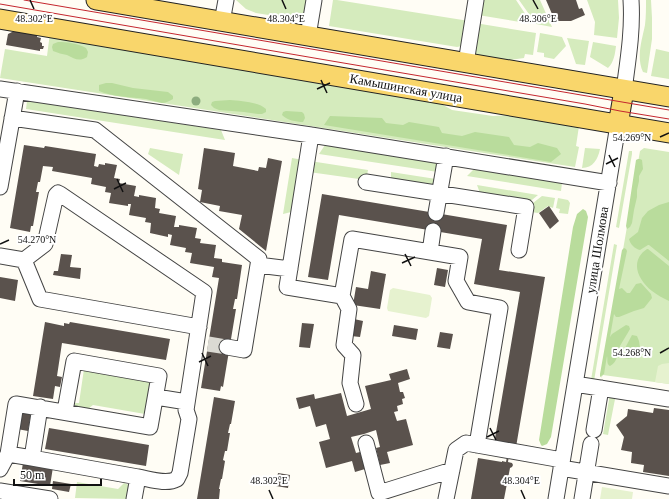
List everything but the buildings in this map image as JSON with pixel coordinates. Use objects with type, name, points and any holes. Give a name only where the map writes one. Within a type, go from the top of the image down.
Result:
[{"type":"main road","points":[[96,0],[669,97]]},
{"type":"main road","name":"Камышинская улица","points":[[0,19],[669,133]]},
{"type":"main road","name":"улица Шолмова","points":[[618,125],[624,90]]},
{"type":"street","points":[[222,22],[226,0]]},
{"type":"street","points":[[308,36],[314,0]]},
{"type":"street","points":[[466,63],[476,0]]},
{"type":"street","name":"улица Шолмова","points":[[624,90],[630,43],[632,16],[631,0]]},
{"type":"street","points":[[0,89],[311,135],[609,183]]},
{"type":"street","points":[[0,187],[16,91]]},
{"type":"street","points":[[12,118],[95,130],[259,259],[244,350],[227,347]]},
{"type":"street","name":"улица Шолмова","points":[[556,499],[618,125]]},
{"type":"street","points":[[311,135],[287,287],[342,296]]},
{"type":"street","points":[[436,213],[446,156]]},
{"type":"street","points":[[366,182],[526,207],[519,250]]},
{"type":"street","points":[[0,256],[24,260],[45,244],[56,195],[58,193],[204,292],[199,327],[203,343],[187,402],[186,410],[189,419],[180,473],[177,479],[172,482],[167,482],[8,454]]},
{"type":"street","points":[[430,252],[433,231]]},
{"type":"street","points":[[356,404],[350,382],[353,355],[344,345],[349,309],[342,296],[352,239],[460,257],[456,281],[468,302],[500,308],[477,445]]},
{"type":"street","points":[[24,260],[40,300],[199,327]]},
{"type":"street","points":[[258,266],[290,269]]},
{"type":"street","points":[[0,469],[8,454],[16,404],[150,427],[159,376],[74,361],[65,412]]},
{"type":"street","points":[[575,384],[669,399]]},
{"type":"street","points":[[582,499],[601,388]]},
{"type":"street","points":[[156,397],[187,402]]},
{"type":"street","points":[[32,458],[40,408]]},
{"type":"street","points":[[366,443],[379,493],[452,470]]},
{"type":"street","points":[[446,499],[456,450],[466,443],[562,464],[587,472],[669,486]]},
{"type":"street","points":[[134,499],[138,477]]},
{"type":"street","points":[[0,491],[50,499]]},
{"type":"green space","points":[[236,0],[311,0],[305,15],[299,19],[293,19],[256,13],[246,9]]},
{"type":"green space","points":[[333,0],[469,21],[462,46],[457,47],[329,26]]},
{"type":"green space","points":[[480,0],[516,0],[532,24],[478,15]]},
{"type":"green space","points":[[519,0],[540,0],[552,27],[536,24]]},
{"type":"green space","points":[[587,0],[618,0],[619,18],[617,38],[594,35],[595,22]]},
{"type":"green space","points":[[646,0],[651,0],[652,18],[652,39],[647,73],[643,72],[640,60],[641,43],[646,16]]},
{"type":"green space","points":[[475,23],[536,33],[533,55],[525,54],[524,58],[503,61],[478,56],[474,52]]},
{"type":"green space","points":[[50,33],[436,101],[452,110],[493,116],[520,115],[579,126],[576,146],[579,147],[575,167],[0,78],[5,49],[47,56]]},
{"type":"green space","points":[[540,33],[562,37],[566,46],[554,59],[544,57],[544,53],[537,52]]},
{"type":"green space","points":[[567,38],[589,41],[585,65],[576,64]]},
{"type":"green space","points":[[58,42],[72,43],[86,48],[88,52],[87,57],[77,59],[53,51],[53,44]]},
{"type":"green space","points":[[593,42],[616,46],[613,61],[608,68],[590,57]]},
{"type":"green space","points":[[656,49],[669,52],[669,79],[651,76]]},
{"type":"green space","points":[[106,83],[168,92],[173,96],[173,99],[162,103],[146,99],[116,96],[99,91],[99,85]]},
{"type":"green space","points":[[230,100],[250,102],[259,105],[266,109],[266,112],[258,114],[219,110],[211,105],[212,102],[215,101]]},
{"type":"green space","points":[[27,101],[221,130],[225,140],[26,109]]},
{"type":"green space","points":[[283,112],[302,112],[305,118],[303,122],[297,122],[284,117],[282,115]]},
{"type":"green space","points":[[330,116],[382,118],[386,123],[403,125],[409,122],[439,127],[442,133],[462,136],[475,132],[509,137],[514,145],[530,147],[538,143],[557,148],[561,154],[551,162],[324,125]]},
{"type":"green space","points":[[325,145],[436,163],[438,172],[319,154]]},
{"type":"green space","points":[[150,148],[183,154],[179,175],[148,154]]},
{"type":"green space","points":[[585,148],[600,149],[598,156],[592,165],[582,168]]},
{"type":"green space","points":[[644,148],[669,152],[669,384],[603,375],[601,378],[640,151]]},
{"type":"green space","points":[[629,151],[632,151],[632,154],[619,228],[616,227]]},
{"type":"green space","points":[[292,158],[303,160],[295,211],[283,214]]},
{"type":"green space","points":[[636,160],[642,160],[643,169],[639,176],[632,223],[627,229],[626,226]]},
{"type":"green space","points":[[310,161],[368,170],[366,180],[309,172]]},
{"type":"green space","points":[[474,169],[562,183],[561,191],[467,176]]},
{"type":"green space","points":[[391,172],[436,179],[431,186],[391,179]]},
{"type":"green space","points":[[477,185],[538,195],[527,204],[481,196]]},
{"type":"green space","points":[[542,196],[555,198],[553,208],[548,206],[538,213],[531,212],[533,203]]},
{"type":"green space","points":[[558,198],[568,200],[570,203],[568,214],[559,213],[560,209],[556,208]]},
{"type":"green space","points":[[669,202],[669,261],[649,245],[640,250],[636,249],[629,239],[638,232],[642,218],[648,211]]},
{"type":"green space","points":[[583,209],[586,211],[588,217],[551,437],[547,444],[542,446],[539,440],[573,227],[577,214]]},
{"type":"green space","points":[[614,244],[617,245],[594,381],[591,380]]},
{"type":"green space","points":[[624,248],[627,251],[619,289],[622,288],[627,293],[630,293],[636,284],[641,283],[651,294],[652,298],[644,308],[619,317],[616,317],[614,314],[610,337],[626,325],[629,326],[630,329],[620,346],[616,360],[610,366],[607,356],[604,374],[600,377],[622,250]]},
{"type":"green space","points":[[647,249],[669,266],[669,301],[647,287],[640,276],[637,265],[638,259]]},
{"type":"green space","points":[[393,288],[430,295],[432,298],[429,316],[426,318],[388,311],[387,308],[390,290]]},
{"type":"green space","points":[[632,335],[637,336],[641,354],[629,359],[624,358],[626,355],[624,350]]},
{"type":"green space","points":[[669,363],[669,384],[655,382],[658,366]]},
{"type":"green space","points":[[84,369],[147,380],[150,383],[145,414],[93,405],[88,409],[78,409],[73,403],[79,403]]},
{"type":"green space","points":[[610,394],[616,394],[608,435],[603,434]]},
{"type":"green space","points":[[77,482],[118,489],[124,483],[129,485],[130,499],[75,498]]},
{"type":"green space","points":[[602,487],[633,492],[632,499],[600,499]]},
{"type":"tunnel","points":[[208,344],[227,347]]},
{"type":"tram line","points":[[24,0],[669,110]]},
{"type":"tram line","points":[[0,4],[669,119]]}]
